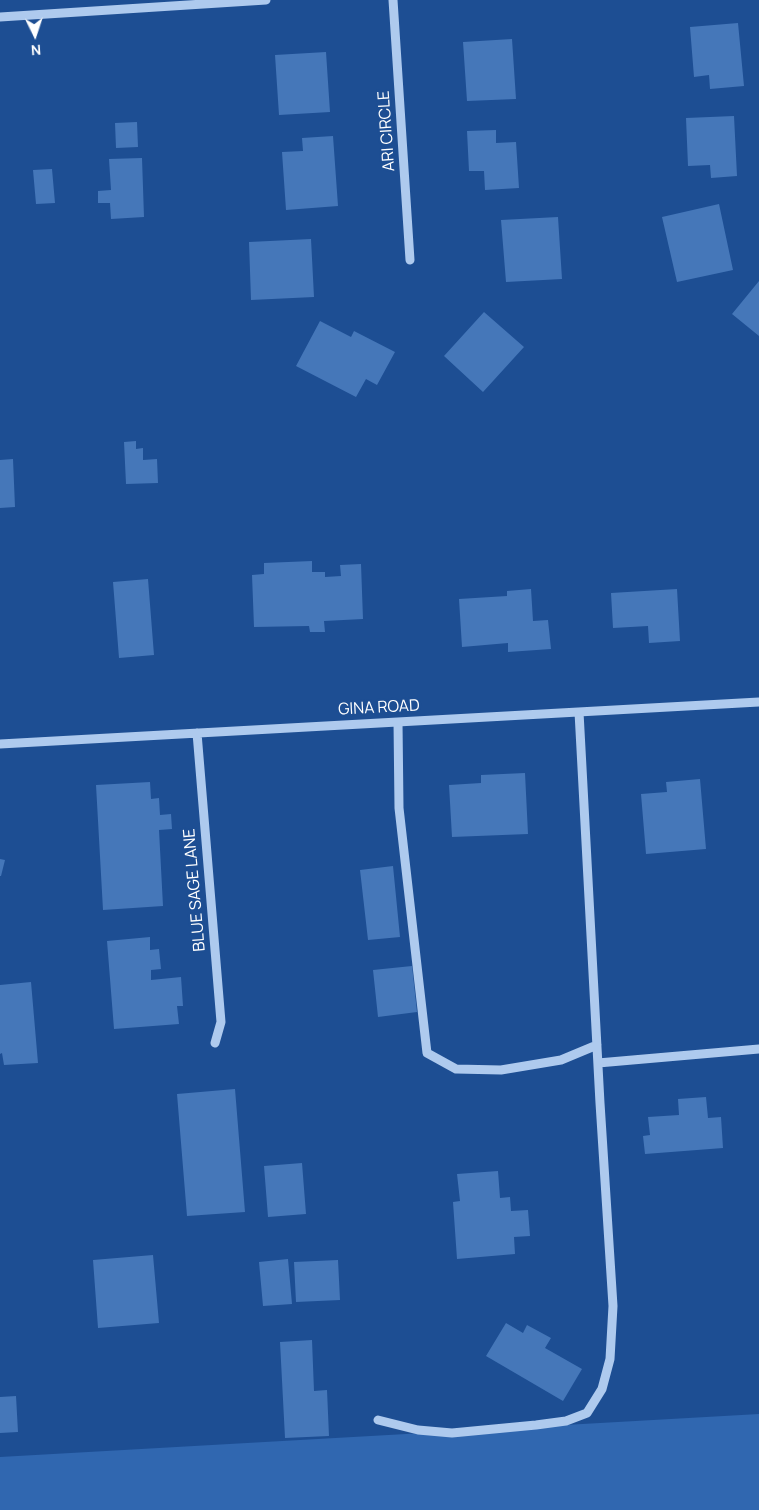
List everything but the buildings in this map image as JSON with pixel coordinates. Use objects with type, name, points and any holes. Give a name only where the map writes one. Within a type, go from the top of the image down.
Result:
[{"type":"street","points":[[0,17],[164,3],[266,0]]},
{"type":"street","name":"ARI CIRCLE","points":[[393,0],[410,260]]},
{"type":"street","name":"GINA ROAD","points":[[0,744],[759,702]]},
{"type":"street","points":[[378,1420],[418,1430],[452,1433],[566,1421],[587,1413],[602,1389],[610,1359],[613,1306],[579,712]]},
{"type":"street","points":[[398,722],[399,808],[427,1053],[456,1069],[501,1070],[560,1060],[597,1045]]},
{"type":"street","name":"BLUE SAGE LANE","points":[[197,733],[221,1022],[216,1043]]},
{"type":"street","points":[[598,1063],[759,1049]]},
{"type":"shaded area","points":[[759,1414],[759,1510],[0,1510],[0,1457]]}]
